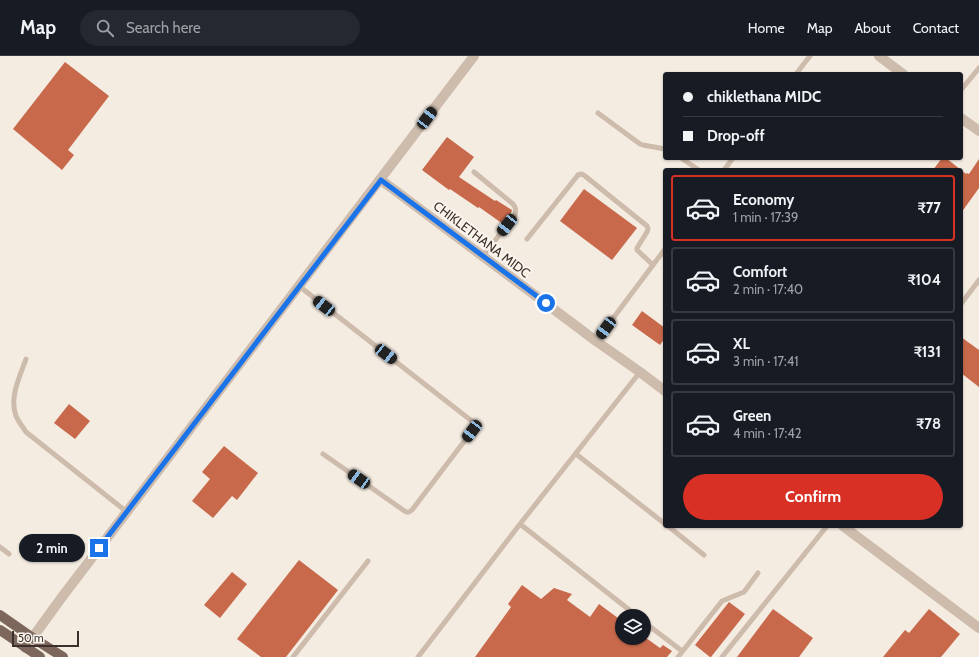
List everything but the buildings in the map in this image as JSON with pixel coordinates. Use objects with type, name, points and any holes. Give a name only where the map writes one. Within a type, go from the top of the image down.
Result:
[{"type":"main road","points":[[0,615],[64,657]]},
{"type":"main road","points":[[0,630],[40,657]]},
{"type":"street","points":[[25,648],[62,597],[474,56]]},
{"type":"street","points":[[879,56],[900,72]]},
{"type":"street","points":[[963,119],[979,131]]},
{"type":"street","name":"CHIKLETHANA MIDC","points":[[381,180],[663,389]]},
{"type":"street","points":[[846,528],[979,628]]},
{"type":"lane","points":[[798,72],[810,56]]},
{"type":"lane","points":[[963,88],[979,68]]},
{"type":"lane","points":[[598,113],[640,144],[663,149]]},
{"type":"lane","points":[[684,160],[696,168]]},
{"type":"lane","points":[[474,172],[513,204],[516,211],[515,215],[483,256]]},
{"type":"lane","points":[[527,239],[578,175],[582,174],[646,226],[648,232],[637,250],[653,266]]},
{"type":"lane","points":[[596,341],[663,252]]},
{"type":"lane","points":[[963,301],[979,280]]},
{"type":"lane","points":[[299,286],[473,422],[474,426],[472,431],[409,512],[406,512],[323,454]]},
{"type":"lane","points":[[26,359],[13,400],[16,416],[26,432],[127,512]]},
{"type":"lane","points":[[418,657],[520,524],[640,372]]},
{"type":"lane","points":[[576,454],[663,522]]},
{"type":"lane","points":[[520,524],[628,609]]},
{"type":"lane","points":[[671,528],[704,554]]},
{"type":"lane","points":[[722,657],[825,528]]},
{"type":"lane","points":[[0,546],[9,554]]},
{"type":"lane","points":[[293,657],[368,561]]},
{"type":"lane","points":[[678,657],[722,601],[744,592],[758,573]]},
{"type":"lane","points":[[651,627],[682,651]]},
{"type":"route","points":[[99,548],[381,180],[546,303]]}]
